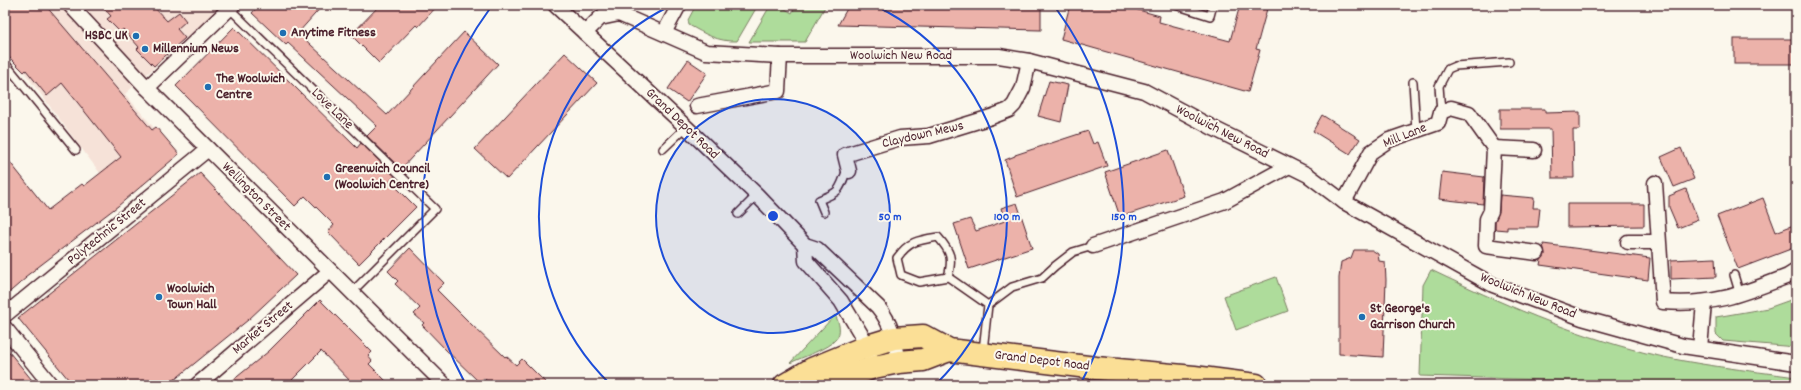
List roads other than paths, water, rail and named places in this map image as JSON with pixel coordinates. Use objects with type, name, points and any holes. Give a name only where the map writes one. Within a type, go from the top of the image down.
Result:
[{"type":"highway","name":"Grand Depot Road","points":[[894,338],[923,336],[948,350],[1256,385]]},
{"type":"highway","points":[[785,385],[812,369],[868,346],[894,338]]},
{"type":"highway","name":"Grand Depot Road","points":[[826,385],[874,367],[899,362],[923,360],[948,350]]},
{"type":"street","name":"Wellington Street","points":[[70,5],[147,88],[445,385]]},
{"type":"street","name":"Grand Depot Road","points":[[556,5],[686,127],[805,245],[817,249],[878,307],[887,318],[894,338],[899,362]]},
{"type":"street","name":"Woolwich New Road","points":[[603,5],[619,14],[706,52],[780,56],[999,56],[1029,61],[1144,91],[1308,175],[1344,202],[1494,285],[1582,318],[1683,346],[1796,363]]},
{"type":"street","points":[[664,33],[679,5]]},
{"type":"street","name":"Love Lane","points":[[147,88],[232,7]]},
{"type":"street","points":[[585,33],[600,18],[619,14]]},
{"type":"street","points":[[697,106],[778,91],[780,56]]},
{"type":"street","name":"Claydown Mews","points":[[850,171],[845,155],[900,138],[929,136],[1009,110],[1014,105],[1023,88],[1029,61]]},
{"type":"street","name":"Mill Lane","points":[[1344,202],[1371,152],[1389,140],[1438,123],[1440,112],[1451,108],[1469,113],[1494,148]]},
{"type":"street","points":[[1534,150],[1494,148],[1491,211],[1487,218],[1486,246],[1537,253]]},
{"type":"street","name":"Polytechnic Street","points":[[5,315],[208,149]]},
{"type":"street","points":[[1093,246],[1225,201],[1289,166]]},
{"type":"street","points":[[1655,183],[1663,302],[1704,303],[1740,294],[1788,276],[1796,271]]},
{"type":"street","points":[[1628,242],[1658,242]]},
{"type":"street","points":[[805,245],[806,261],[841,301],[868,346],[874,367]]},
{"type":"street","name":"Market Street","points":[[197,385],[330,271]]},
{"type":"street","points":[[1700,348],[1704,303]]},
{"type":"street","points":[[5,328],[51,385]]},
{"type":"lane","points":[[1176,5],[1210,16],[1213,5]]},
{"type":"lane","name":"Love Lane","points":[[232,7],[435,209],[351,293]]},
{"type":"lane","points":[[1440,112],[1440,86],[1448,69],[1455,66],[1509,62]]},
{"type":"lane","points":[[5,63],[76,150]]},
{"type":"lane","points":[[1413,82],[1416,130]]},
{"type":"lane","points":[[663,149],[686,127]]},
{"type":"lane","points":[[824,212],[819,200],[837,192],[843,183],[846,172],[850,171]]},
{"type":"lane","points":[[738,214],[756,195]]},
{"type":"lane","points":[[948,277],[952,263],[948,248],[938,237],[923,239],[905,246],[897,258],[901,275],[920,282],[948,277],[988,305]]},
{"type":"lane","points":[[983,353],[988,305],[1012,287],[1042,278],[1054,266],[1073,252],[1093,246]]},
{"type":"lane","points":[[1734,275],[1740,294]]},
{"type":"place","name":"Anytime Fitness","points":[[283,33]]},
{"type":"place","name":"HSBC UK","points":[[136,36]]},
{"type":"place","name":"Millennium News","points":[[145,49]]},
{"type":"place","name":"The Woolwich Centre","points":[[208,87]]},
{"type":"place","name":"Greenwich Council (Woolwich Centre)","points":[[327,177]]},
{"type":"place","name":"Woolwich Town Hall","points":[[159,297]]},
{"type":"place","name":"St George's Garrison Church","points":[[1362,317]]}]
